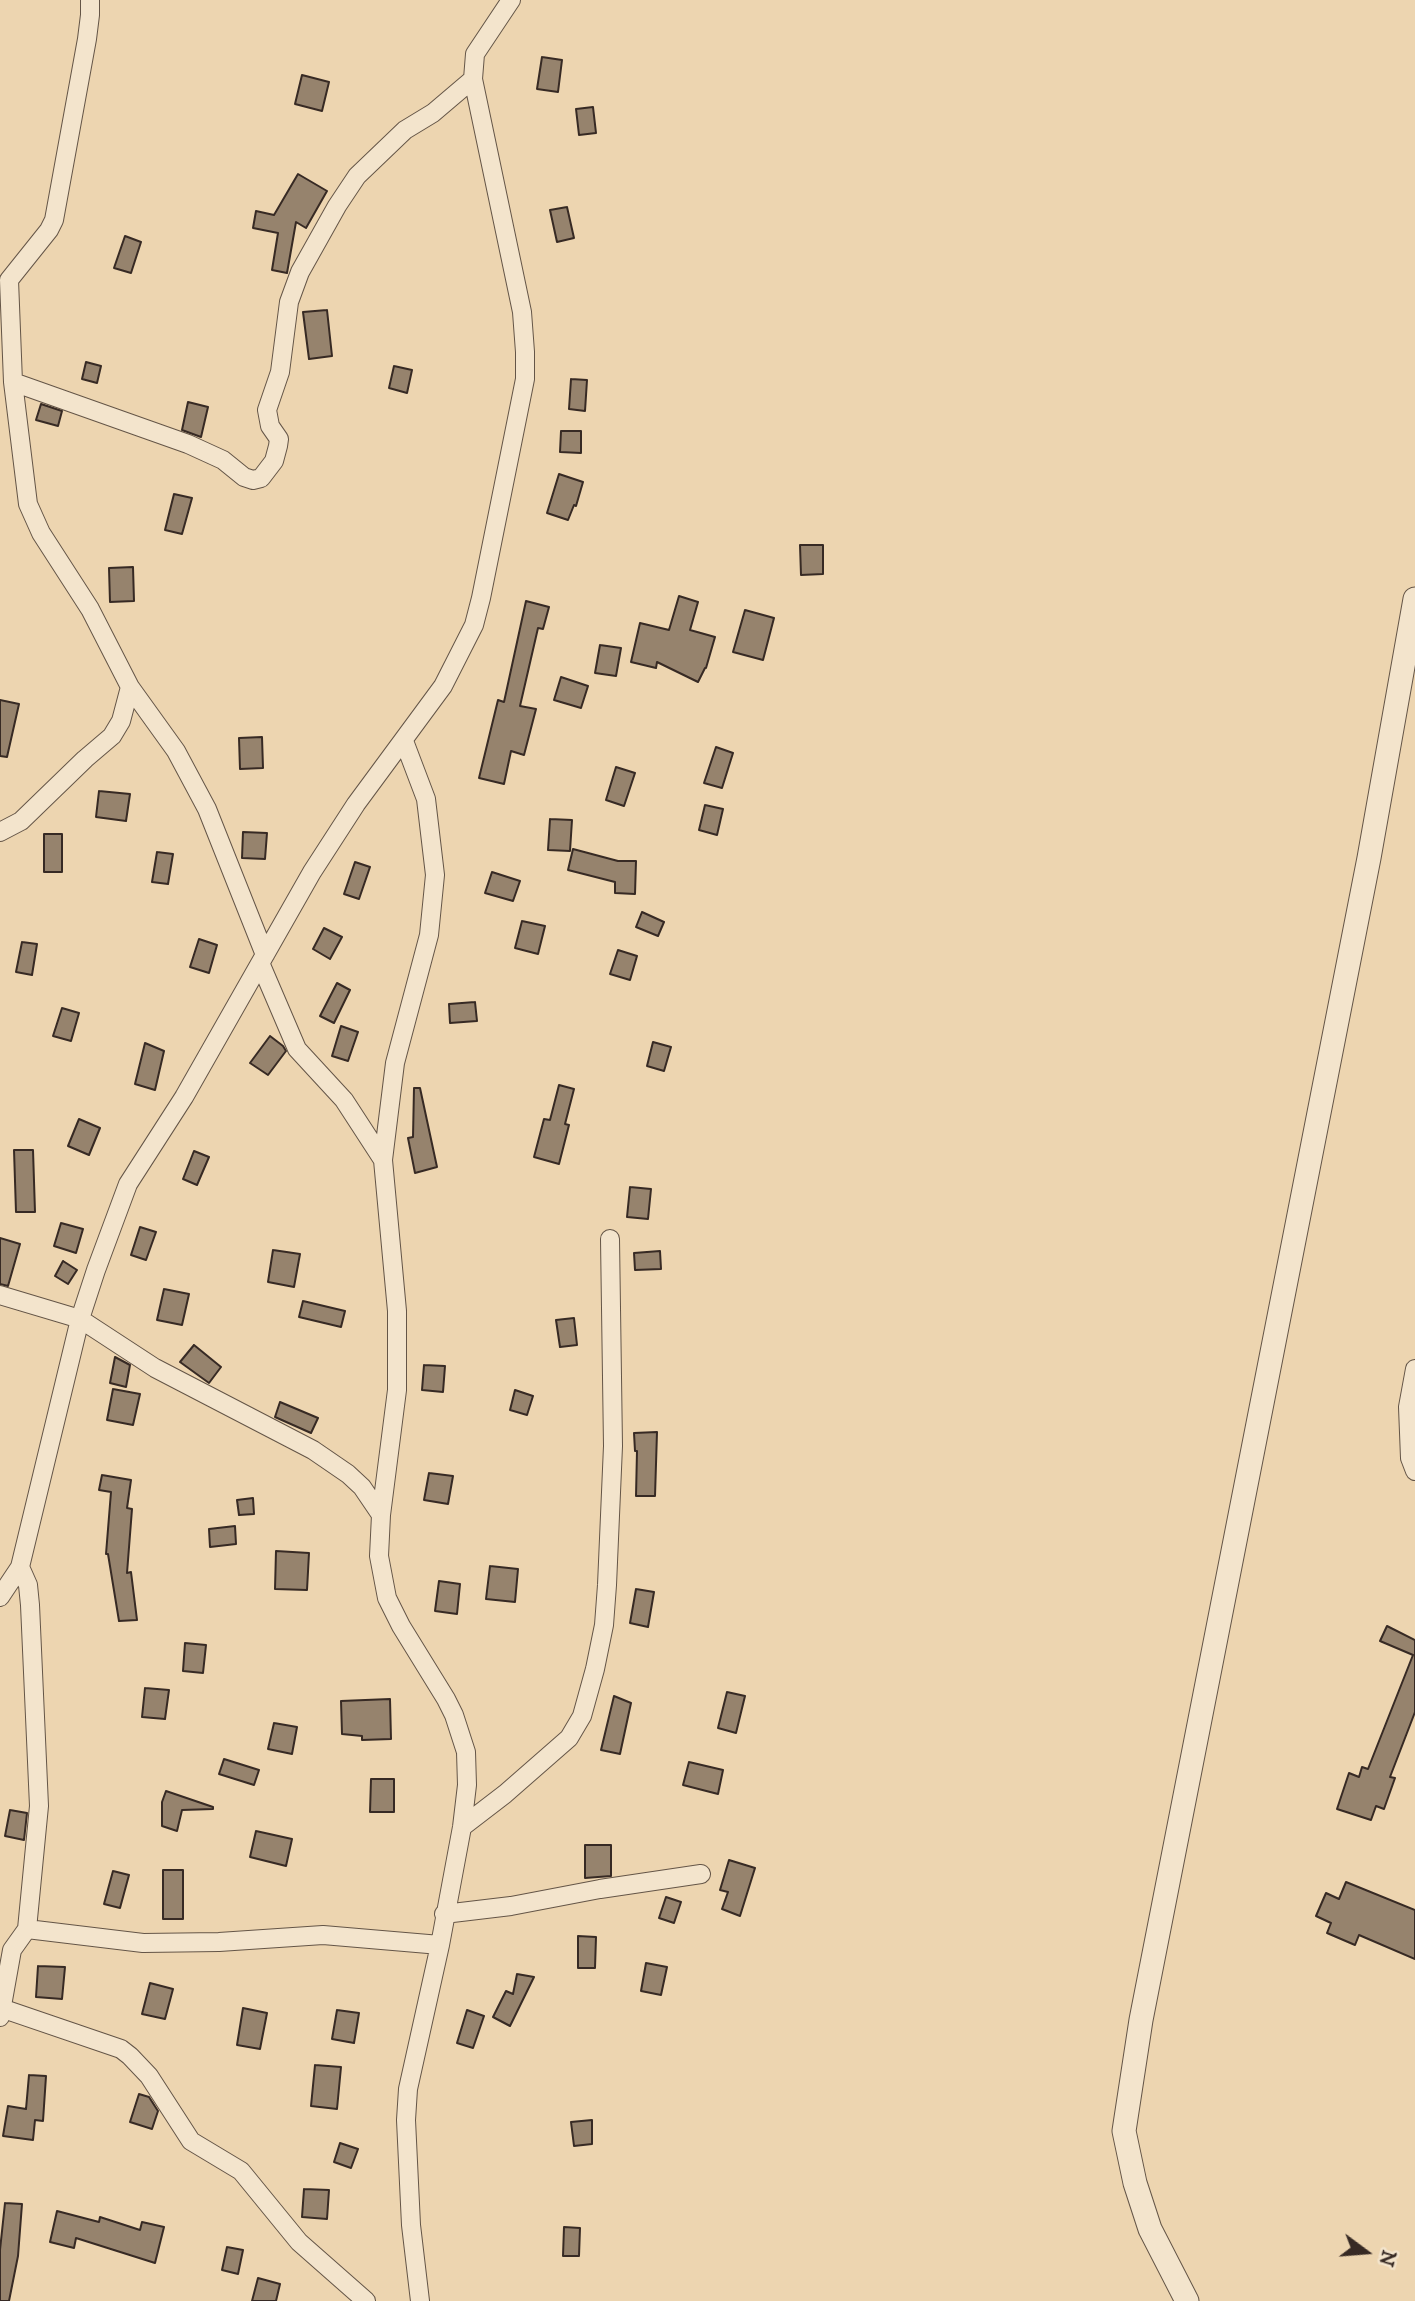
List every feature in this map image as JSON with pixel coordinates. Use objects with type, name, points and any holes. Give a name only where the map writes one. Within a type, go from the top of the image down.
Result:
[{"type":"street","points":[[90,0],[89,27],[54,220],[9,280],[13,382],[28,503],[41,533],[90,609],[130,687],[176,751],[207,809],[297,1049],[344,1100],[383,1160]]},
{"type":"street","points":[[0,1597],[20,1567],[80,1319],[128,1185],[184,1097],[319,860],[356,804],[443,686],[474,625],[505,486],[525,379],[522,312],[473,79],[475,54],[510,0]]},
{"type":"street","points":[[13,382],[188,444],[223,460],[244,477],[253,480],[261,478],[274,461],[278,446],[279,439],[270,426],[267,410],[280,372],[289,302],[300,272],[357,176],[405,130],[433,113],[473,79]]},
{"type":"street","points":[[1186,2301],[1150,2229],[1135,2183],[1124,2131],[1141,2020],[1369,858],[1415,599]]},
{"type":"street","points":[[0,832],[21,821],[85,758],[112,736],[121,721],[130,687]]},
{"type":"street","points":[[404,741],[426,799],[435,875],[429,935],[395,1063],[383,1160],[397,1311],[397,1390],[381,1515],[379,1556],[387,1598],[446,1699],[463,1740],[467,1785],[440,1945],[408,2089],[406,2110],[411,2225],[420,2301]]},
{"type":"street","points":[[462,1827],[505,1794],[569,1738],[582,1716],[595,1669],[604,1625],[613,1447],[610,1239]]},
{"type":"street","points":[[0,1295],[80,1319],[155,1368],[313,1450],[362,1487],[381,1515]]},
{"type":"street","points":[[1415,1369],[1409,1407],[1410,1458],[1415,1471]]},
{"type":"street","points":[[20,1567],[27,1585],[30,1605],[39,1806],[27,1929],[6,1951],[1,2013],[121,2049],[130,2056],[149,2076],[191,2141],[241,2171],[299,2242],[366,2301]]},
{"type":"street","points":[[444,1914],[511,1906],[701,1874]]},
{"type":"street","points":[[27,1929],[143,1943],[323,1936],[440,1945]]},
{"type":"building","points":[[542,57],[562,60],[558,92],[537,89]]},
{"type":"building","points":[[302,75],[329,82],[322,111],[295,104]]},
{"type":"building","points":[[593,107],[596,133],[579,135],[576,109]]},
{"type":"building","points":[[298,174],[327,191],[306,228],[296,222],[287,273],[272,270],[278,233],[253,228],[256,211],[274,215]]},
{"type":"building","points":[[567,207],[574,238],[557,242],[550,210]]},
{"type":"building","points":[[125,236],[141,242],[131,273],[114,268]]},
{"type":"building","points":[[327,310],[332,356],[309,359],[303,312]]},
{"type":"building","points":[[86,362],[101,366],[97,383],[82,379]]},
{"type":"building","points":[[394,366],[412,370],[407,393],[389,388]]},
{"type":"building","points":[[571,379],[587,380],[585,411],[569,409]]},
{"type":"building","points":[[188,402],[208,407],[201,437],[182,430]]},
{"type":"building","points":[[41,404],[62,411],[58,426],[36,420]]},
{"type":"building","points":[[561,431],[581,431],[581,453],[560,452]]},
{"type":"building","points":[[559,474],[583,482],[576,506],[574,505],[568,520],[547,513]]},
{"type":"building","points":[[174,494],[192,498],[182,534],[165,530]]},
{"type":"building","points":[[800,545],[823,545],[823,574],[801,575]]},
{"type":"building","points":[[133,567],[134,601],[110,602],[109,568]]},
{"type":"building","points":[[679,596],[698,602],[690,630],[715,637],[706,668],[698,682],[657,662],[656,668],[631,662],[640,623],[669,630]]},
{"type":"building","points":[[526,601],[549,607],[543,629],[538,628],[520,706],[536,709],[524,755],[511,751],[504,784],[479,778],[498,700],[504,702]]},
{"type":"building","points":[[745,610],[774,618],[763,660],[733,652]]},
{"type":"building","points":[[600,645],[621,648],[616,676],[595,673]]},
{"type":"building","points":[[561,677],[588,686],[581,708],[554,700]]},
{"type":"building","points":[[0,700],[19,704],[7,757],[0,756]]},
{"type":"building","points":[[262,737],[263,768],[240,769],[239,738]]},
{"type":"building","points":[[716,747],[733,753],[722,788],[704,783]]},
{"type":"building","points":[[616,767],[635,773],[624,806],[606,800]]},
{"type":"building","points":[[99,791],[130,794],[126,821],[96,817]]},
{"type":"building","points":[[705,805],[723,809],[717,835],[699,830]]},
{"type":"building","points":[[550,819],[572,820],[570,851],[548,850]]},
{"type":"building","points":[[243,832],[267,833],[265,859],[242,858]]},
{"type":"building","points":[[44,834],[62,834],[62,872],[44,872]]},
{"type":"building","points":[[573,849],[618,861],[636,861],[635,894],[615,893],[615,882],[568,870]]},
{"type":"building","points":[[157,852],[173,854],[168,884],[152,882]]},
{"type":"building","points":[[355,862],[370,867],[359,899],[344,894]]},
{"type":"building","points":[[492,872],[520,881],[513,901],[485,893]]},
{"type":"building","points":[[642,912],[664,922],[658,936],[636,927]]},
{"type":"building","points":[[522,921],[545,926],[538,954],[515,948]]},
{"type":"building","points":[[324,928],[342,937],[330,959],[313,949]]},
{"type":"building","points":[[199,939],[217,945],[209,973],[190,967]]},
{"type":"building","points":[[22,942],[37,944],[32,975],[16,972]]},
{"type":"building","points":[[618,950],[637,956],[630,980],[610,974]]},
{"type":"building","points":[[337,983],[350,990],[334,1023],[320,1016]]},
{"type":"building","points":[[475,1002],[477,1021],[450,1023],[449,1004]]},
{"type":"building","points":[[62,1008],[79,1013],[71,1041],[53,1036]]},
{"type":"building","points":[[341,1026],[358,1032],[348,1061],[332,1056]]},
{"type":"building","points":[[270,1036],[286,1051],[268,1075],[250,1063]]},
{"type":"building","points":[[653,1042],[671,1047],[664,1071],[647,1066]]},
{"type":"building","points":[[145,1043],[164,1051],[155,1090],[135,1084]]},
{"type":"building","points":[[559,1085],[574,1089],[565,1124],[569,1125],[559,1164],[534,1157],[544,1119],[550,1120]]},
{"type":"building","points":[[414,1088],[420,1088],[437,1167],[415,1173],[408,1138],[413,1137]]},
{"type":"building","points":[[79,1119],[100,1128],[89,1155],[68,1146]]},
{"type":"building","points":[[14,1150],[33,1150],[35,1212],[16,1212]]},
{"type":"building","points":[[194,1151],[209,1157],[197,1185],[183,1179]]},
{"type":"building","points":[[630,1187],[651,1189],[648,1219],[627,1217]]},
{"type":"building","points":[[61,1223],[83,1229],[76,1253],[54,1246]]},
{"type":"building","points":[[140,1227],[156,1232],[146,1260],[131,1255]]},
{"type":"building","points":[[0,1238],[20,1244],[8,1286],[0,1284]]},
{"type":"building","points":[[273,1250],[300,1254],[294,1287],[268,1282]]},
{"type":"building","points":[[660,1251],[661,1269],[635,1270],[634,1253]]},
{"type":"building","points":[[63,1261],[77,1270],[68,1284],[55,1276]]},
{"type":"building","points":[[164,1289],[189,1294],[182,1325],[157,1320]]},
{"type":"building","points":[[303,1301],[345,1311],[341,1327],[299,1317]]},
{"type":"building","points":[[574,1318],[577,1345],[560,1347],[556,1320]]},
{"type":"building","points":[[194,1345],[221,1367],[209,1383],[180,1362]]},
{"type":"building","points":[[115,1357],[130,1365],[126,1387],[110,1383]]},
{"type":"building","points":[[424,1365],[445,1366],[443,1392],[422,1390]]},
{"type":"building","points":[[113,1389],[140,1394],[133,1425],[107,1420]]},
{"type":"building","points":[[515,1390],[533,1396],[527,1415],[510,1410]]},
{"type":"building","points":[[280,1402],[318,1418],[311,1433],[275,1417]]},
{"type":"building","points":[[657,1432],[655,1496],[636,1496],[637,1451],[634,1433]]},
{"type":"building","points":[[429,1473],[453,1476],[448,1504],[424,1500]]},
{"type":"building","points":[[102,1475],[131,1480],[127,1508],[132,1509],[127,1573],[131,1572],[137,1620],[119,1621],[106,1554],[111,1492],[99,1490]]},
{"type":"building","points":[[253,1498],[254,1514],[239,1515],[237,1500]]},
{"type":"building","points":[[235,1526],[236,1544],[210,1547],[209,1529]]},
{"type":"building","points":[[276,1551],[309,1553],[307,1590],[275,1589]]},
{"type":"building","points":[[490,1566],[518,1569],[515,1602],[486,1599]]},
{"type":"building","points":[[439,1581],[460,1584],[457,1614],[435,1611]]},
{"type":"building","points":[[636,1589],[654,1592],[648,1627],[630,1623]]},
{"type":"building","points":[[1387,1626],[1415,1640],[1415,1712],[1390,1777],[1395,1778],[1384,1809],[1376,1806],[1371,1820],[1337,1809],[1349,1773],[1359,1777],[1362,1767],[1368,1769],[1413,1655],[1380,1641]]},
{"type":"building","points":[[185,1643],[206,1645],[203,1673],[183,1671]]},
{"type":"building","points":[[145,1688],[169,1690],[165,1719],[142,1717]]},
{"type":"building","points":[[727,1692],[745,1696],[736,1733],[718,1728]]},
{"type":"building","points":[[614,1696],[631,1703],[620,1754],[601,1750]]},
{"type":"building","points":[[390,1699],[391,1739],[362,1740],[362,1736],[342,1734],[341,1701]]},
{"type":"building","points":[[274,1723],[297,1727],[292,1754],[268,1749]]},
{"type":"building","points":[[224,1759],[259,1770],[254,1785],[219,1774]]},
{"type":"building","points":[[689,1762],[723,1770],[718,1794],[683,1785]]},
{"type":"building","points":[[371,1779],[394,1779],[394,1812],[370,1812]]},
{"type":"building","points":[[166,1791],[213,1809],[182,1810],[177,1831],[162,1826],[162,1802]]},
{"type":"building","points":[[10,1810],[27,1813],[24,1840],[5,1836]]},
{"type":"building","points":[[256,1831],[292,1839],[286,1866],[250,1857]]},
{"type":"building","points":[[585,1845],[611,1845],[611,1876],[585,1878]]},
{"type":"building","points":[[729,1860],[755,1868],[740,1916],[722,1909],[728,1892],[720,1890]]},
{"type":"building","points":[[163,1870],[183,1870],[183,1919],[163,1919]]},
{"type":"building","points":[[113,1871],[129,1875],[120,1908],[104,1904]]},
{"type":"building","points":[[1346,1882],[1415,1910],[1415,1959],[1359,1935],[1355,1945],[1327,1933],[1331,1923],[1316,1916],[1326,1893],[1339,1899]]},
{"type":"building","points":[[666,1897],[681,1902],[674,1923],[659,1918]]},
{"type":"building","points":[[578,1936],[596,1937],[595,1968],[578,1968]]},
{"type":"building","points":[[646,1963],[667,1967],[661,1995],[641,1991]]},
{"type":"building","points":[[38,1966],[65,1967],[62,1999],[36,1997]]},
{"type":"building","points":[[517,1974],[534,1977],[510,2026],[493,2017],[506,1991],[513,1994]]},
{"type":"building","points":[[150,1983],[173,1989],[165,2019],[142,2014]]},
{"type":"building","points":[[243,2008],[267,2013],[260,2049],[237,2045]]},
{"type":"building","points":[[337,2010],[359,2013],[354,2043],[332,2039]]},
{"type":"building","points":[[467,2010],[484,2016],[473,2048],[457,2043]]},
{"type":"building","points":[[315,2065],[341,2067],[337,2109],[311,2106]]},
{"type":"building","points":[[29,2075],[46,2076],[43,2121],[35,2120],[33,2140],[3,2136],[8,2106],[26,2109]]},
{"type":"building","points":[[139,2094],[149,2097],[158,2111],[152,2129],[130,2122]]},
{"type":"building","points":[[592,2120],[592,2144],[574,2146],[571,2122]]},
{"type":"building","points":[[340,2143],[358,2149],[351,2168],[334,2162]]},
{"type":"building","points":[[304,2189],[329,2190],[327,2219],[302,2217]]},
{"type":"building","points":[[5,2203],[22,2204],[18,2256],[9,2301],[0,2301],[0,2250]]},
{"type":"building","points":[[57,2211],[99,2222],[100,2217],[140,2230],[142,2222],[164,2227],[155,2263],[76,2238],[74,2248],[50,2242]]},
{"type":"building","points":[[564,2227],[580,2228],[579,2256],[563,2256]]},
{"type":"building","points":[[227,2247],[243,2250],[238,2274],[222,2270]]},
{"type":"building","points":[[258,2278],[280,2284],[276,2301],[252,2301]]}]
